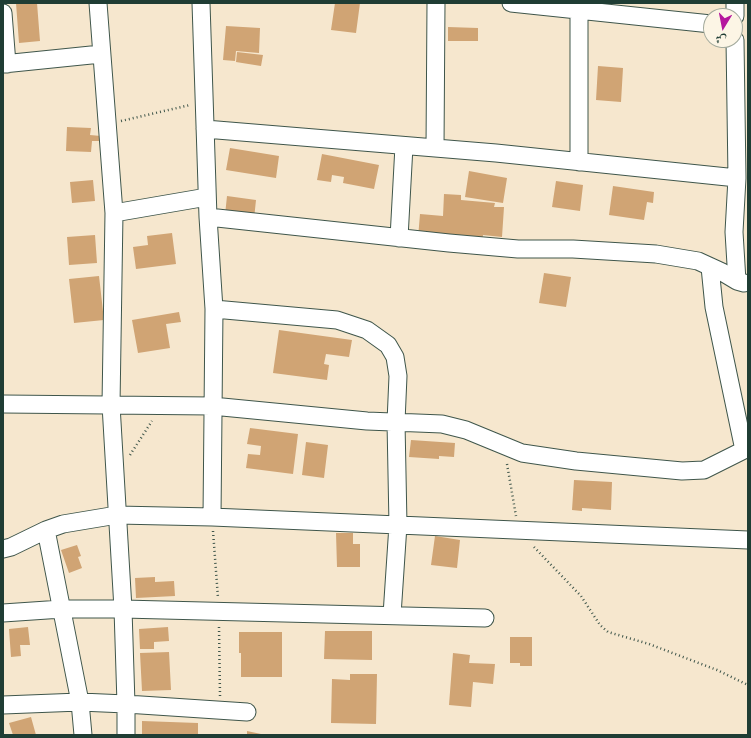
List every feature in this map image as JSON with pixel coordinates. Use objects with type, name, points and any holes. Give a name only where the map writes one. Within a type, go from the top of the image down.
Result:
[{"type":"street","points":[[98,3],[114,213],[111,405],[123,609],[126,735]]},
{"type":"street","points":[[201,3],[207,197],[214,309],[212,517]]},
{"type":"street","points":[[434,148],[436,3]]},
{"type":"street","points":[[511,3],[579,7],[703,23]]},
{"type":"street","points":[[579,7],[579,162]]},
{"type":"street","points":[[3,13],[5,64],[101,54]]},
{"type":"street","points":[[735,48],[742,156],[737,178],[734,232],[743,283]]},
{"type":"street","points":[[206,129],[434,148],[737,178]]},
{"type":"street","points":[[399,238],[404,146]]},
{"type":"street","points":[[114,213],[207,197]]},
{"type":"street","points":[[208,217],[399,238],[518,249],[573,249],[656,254],[698,261],[743,283]]},
{"type":"street","points":[[3,404],[212,406],[448,426],[466,430],[522,453],[576,461],[695,472],[746,456],[714,307],[710,267]]},
{"type":"street","points":[[214,309],[338,320],[367,330],[388,345],[394,357],[398,376],[396,422],[398,525],[392,615]]},
{"type":"street","points":[[3,549],[31,539],[46,530],[63,524],[117,515],[212,517],[748,540]]},
{"type":"street","points":[[46,530],[80,702],[83,735]]},
{"type":"street","points":[[3,613],[62,609],[123,609],[485,618]]},
{"type":"street","points":[[3,705],[80,702],[247,712]]},
{"type":"path","points":[[107,125],[205,102]]},
{"type":"path","points":[[128,458],[162,406]]},
{"type":"path","points":[[504,446],[518,530],[581,596],[600,625],[608,632],[655,646],[717,670],[748,685]]},
{"type":"building","points":[[16,3],[37,3],[40,41],[19,43]]},
{"type":"building","points":[[335,3],[360,3],[356,33],[331,30]]},
{"type":"building","points":[[226,26],[260,28],[259,53],[236,51],[235,61],[223,60]]},
{"type":"building","points":[[448,27],[478,28],[478,41],[448,41]]},
{"type":"building","points":[[237,52],[263,55],[261,66],[236,62]]},
{"type":"building","points":[[598,66],[623,68],[621,102],[596,100]]},
{"type":"building","points":[[67,127],[91,128],[90,135],[101,136],[100,141],[92,141],[91,152],[66,151]]},
{"type":"building","points":[[230,148],[279,156],[276,178],[226,170]]},
{"type":"building","points":[[322,154],[379,165],[374,189],[343,183],[344,177],[332,175],[331,182],[317,180]]},
{"type":"building","points":[[469,171],[507,178],[503,203],[465,197]]},
{"type":"building","points":[[93,180],[95,201],[72,203],[70,182]]},
{"type":"building","points":[[556,181],[583,185],[580,211],[552,207]]},
{"type":"building","points":[[613,186],[654,192],[653,203],[647,202],[644,220],[609,215]]},
{"type":"building","points":[[444,194],[461,195],[461,200],[495,203],[494,207],[504,207],[502,237],[483,235],[482,244],[418,238],[420,214],[443,216]]},
{"type":"building","points":[[227,196],[256,200],[254,219],[225,215]]},
{"type":"building","points":[[172,233],[176,264],[136,269],[133,247],[148,245],[147,236]]},
{"type":"building","points":[[95,235],[97,263],[69,265],[67,237]]},
{"type":"building","points":[[544,273],[571,277],[566,307],[539,303]]},
{"type":"building","points":[[99,276],[104,320],[74,323],[69,279]]},
{"type":"building","points":[[179,312],[181,322],[166,324],[170,348],[138,353],[132,320]]},
{"type":"building","points":[[279,330],[352,340],[349,357],[326,354],[324,364],[329,365],[327,380],[273,373]]},
{"type":"building","points":[[250,428],[298,434],[293,474],[246,468],[248,454],[260,455],[261,446],[247,444]]},
{"type":"building","points":[[411,440],[455,443],[454,457],[439,456],[439,459],[409,457]]},
{"type":"building","points":[[306,442],[328,445],[324,478],[302,475]]},
{"type":"building","points":[[574,480],[612,482],[611,510],[582,508],[582,511],[572,510]]},
{"type":"building","points":[[336,533],[353,533],[353,544],[360,544],[360,567],[337,567]]},
{"type":"building","points":[[435,536],[460,540],[457,568],[431,565]]},
{"type":"building","points":[[77,545],[81,556],[78,557],[82,568],[69,573],[61,550]]},
{"type":"building","points":[[155,577],[155,582],[174,581],[175,596],[136,598],[135,578]]},
{"type":"building","points":[[28,627],[30,645],[20,645],[21,656],[11,657],[9,629]]},
{"type":"building","points":[[168,627],[169,641],[154,642],[154,649],[140,649],[139,629]]},
{"type":"building","points":[[325,631],[372,631],[372,660],[324,659]]},
{"type":"building","points":[[239,632],[282,632],[282,677],[241,677]]},
{"type":"building","points":[[510,637],[532,637],[532,666],[520,666],[520,663],[510,663]]},
{"type":"building","points":[[169,652],[171,690],[142,691],[140,653]]},
{"type":"building","points":[[453,653],[470,655],[469,663],[495,664],[493,684],[473,682],[471,707],[449,705]]},
{"type":"building","points":[[350,674],[377,674],[376,724],[331,723],[332,679],[350,680]]},
{"type":"building","points":[[31,717],[36,735],[13,735],[9,723]]},
{"type":"building","points":[[142,721],[198,723],[198,735],[142,735]]},
{"type":"building","points":[[247,731],[261,734],[261,735],[247,735]]}]
